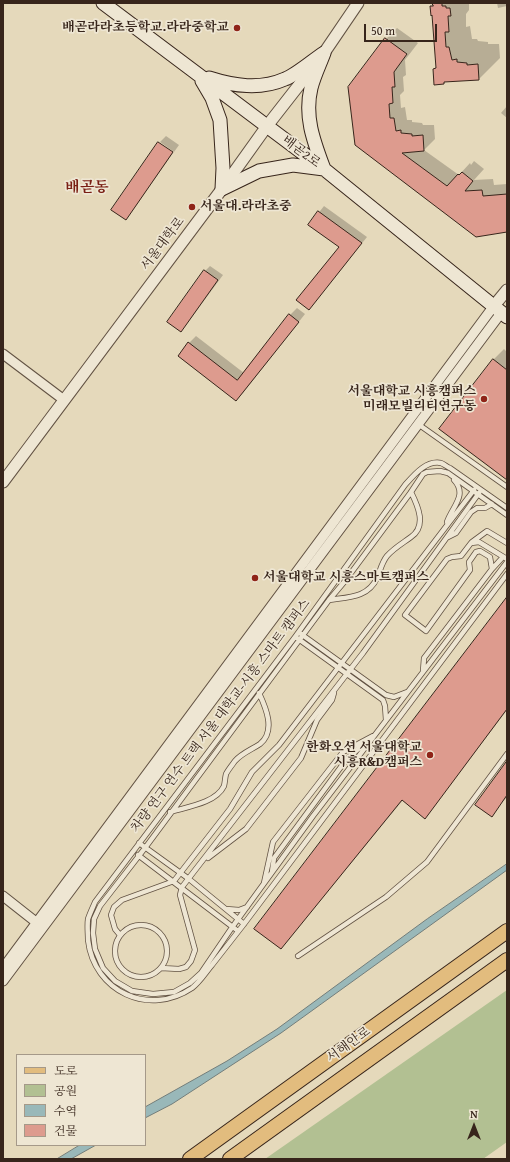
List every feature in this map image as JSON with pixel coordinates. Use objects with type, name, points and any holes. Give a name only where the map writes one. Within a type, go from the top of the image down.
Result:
[{"type":"main road","name":"배곧2로","points":[[103,3],[324,169],[500,312]]},
{"type":"main road","points":[[198,74],[228,84],[256,87],[286,79],[324,53]]},
{"type":"main road","points":[[198,74],[212,98],[220,120],[222,189],[259,170],[293,165],[324,169],[310,130],[309,104],[311,88],[324,53]]},
{"type":"main road","name":"서해안로","points":[[190,1159],[507,931]]},
{"type":"main road","name":"서해안로","points":[[230,1159],[507,960]]},
{"type":"street","name":"서울대학로","points":[[3,482],[222,189],[267,126],[324,53],[358,3]]},
{"type":"street","points":[[3,968],[40,924],[418,424],[500,312],[507,290]]},
{"type":"street","points":[[3,981],[40,924],[500,312]]},
{"type":"street","points":[[3,354],[64,400]]},
{"type":"street","points":[[3,896],[40,924]]},
{"type":"lane","points":[[418,424],[507,487]]},
{"type":"lane","name":"차량 연구 연수 트랙 서울 대학교-시흥 스마트 캠퍼스","points":[[244,924],[189,879],[139,843],[297,639],[415,473],[430,464],[440,463],[475,489],[481,490],[507,508]]},
{"type":"lane","points":[[408,691],[394,697],[386,695],[301,633],[345,581],[423,474],[434,470],[448,473],[475,489],[478,494],[507,515]]},
{"type":"lane","points":[[446,526],[449,516],[460,496],[460,490],[457,483],[448,473]]},
{"type":"lane","points":[[120,934],[115,929],[111,915],[114,907],[122,900],[174,882],[230,809],[252,772],[279,745],[475,489]]},
{"type":"lane","points":[[161,968],[179,969],[186,967],[191,961],[195,950],[180,895],[182,887],[204,861],[351,669],[481,490]]},
{"type":"lane","points":[[329,600],[361,595],[371,588],[376,580],[384,559],[413,536],[418,530],[420,521],[419,512],[411,492]]},
{"type":"lane","points":[[446,538],[456,533],[471,512],[477,508],[486,508],[492,504]]},
{"type":"lane","points":[[492,569],[490,557],[480,551],[476,552],[469,562],[470,570],[426,631],[405,615],[446,560],[452,557],[461,556],[471,543],[487,530],[507,543]]},
{"type":"lane","points":[[471,543],[479,542],[506,559]]},
{"type":"lane","points":[[423,671],[424,658],[492,569],[506,559]]},
{"type":"lane","points":[[386,720],[383,700],[297,639],[145,848],[100,906],[94,919],[93,933],[95,949],[103,968],[115,981],[132,991],[153,994],[174,992],[190,983],[201,973],[233,926],[313,816],[375,735],[506,559]]},
{"type":"lane","points":[[139,843],[95,902],[88,919],[90,952],[98,970],[107,982],[124,994],[146,1001],[163,1000],[178,995],[193,987],[244,924],[507,574]]},
{"type":"lane","points":[[204,861],[246,829],[301,758],[316,720],[332,700],[335,690]]},
{"type":"lane","points":[[170,812],[211,800],[224,787],[226,774],[235,762],[248,750],[261,743],[267,733],[269,722],[268,712],[259,693]]},
{"type":"lane","points":[[272,874],[274,858],[346,760],[375,735]]},
{"type":"lane","points":[[264,885],[273,842],[343,752],[375,735]]},
{"type":"lane","points":[[298,956],[386,898],[427,862],[507,754]]},
{"type":"lane","points":[[133,851],[238,931]]},
{"type":"lane","points":[[224,908],[239,910],[248,907]]},
{"type":"lane","points":[[137,924],[154,928],[161,933],[167,949],[166,958],[161,968],[148,976],[140,977],[131,975],[124,971],[118,964],[114,947],[120,934],[129,927],[137,924]]},
{"type":"green space","points":[[507,990],[507,1142],[483,1159],[265,1159]]},
{"type":"water","points":[[507,864],[507,870],[281,1033],[172,1104],[146,1117],[146,1106],[227,1061],[277,1029],[427,919]]},
{"type":"water","points":[[78,1146],[94,1146],[71,1159],[57,1159]]},
{"type":"building","points":[[432,3],[442,3],[442,6],[450,8],[451,16],[448,16],[449,32],[445,32],[446,47],[449,47],[452,60],[457,59],[457,62],[467,63],[467,65],[478,64],[479,80],[444,82],[444,84],[434,85],[433,69],[436,68],[430,6],[433,6]]},
{"type":"building","points":[[385,38],[407,54],[394,72],[395,87],[392,87],[393,103],[389,104],[390,118],[394,118],[396,131],[401,130],[401,133],[412,134],[412,136],[423,135],[424,151],[402,153],[447,186],[458,174],[459,175],[462,172],[473,181],[465,191],[482,190],[483,196],[507,194],[507,232],[476,237],[355,145],[348,87]]},
{"type":"building","points":[[158,142],[173,152],[126,220],[111,210]]},
{"type":"building","points":[[318,211],[362,243],[309,310],[296,300],[339,247],[308,225]]},
{"type":"building","points":[[204,270],[218,280],[181,332],[167,322]]},
{"type":"building","points":[[289,314],[299,322],[236,401],[178,356],[188,342],[237,380]]},
{"type":"building","name":"서울대학교 시흥캠퍼스 미래모빌리티연구동","points":[[493,359],[507,370],[507,480],[439,429]]},
{"type":"building","name":"한화오션 서울대학교 시흥R&D캠퍼스","points":[[507,597],[507,709],[425,819],[402,800],[281,949],[254,929]]},
{"type":"building","points":[[507,761],[507,795],[492,817],[475,805]]},
{"type":"place","name":"배곧라라초등학교.라라중학교","points":[[237,28]]},
{"type":"place","name":"서울대.라라초중","points":[[192,207]]},
{"type":"place","name":"서울대학교 시흥캠퍼스 미래모빌리티연구동","points":[[484,399]]},
{"type":"place","name":"서울대학교 시흥스마트캠퍼스","points":[[255,578]]},
{"type":"place","name":"한화오션 서울대학교 시흥R&D캠퍼스","points":[[430,755]]},
{"type":"district","name":"배곧동","points":[[87,188]]}]
